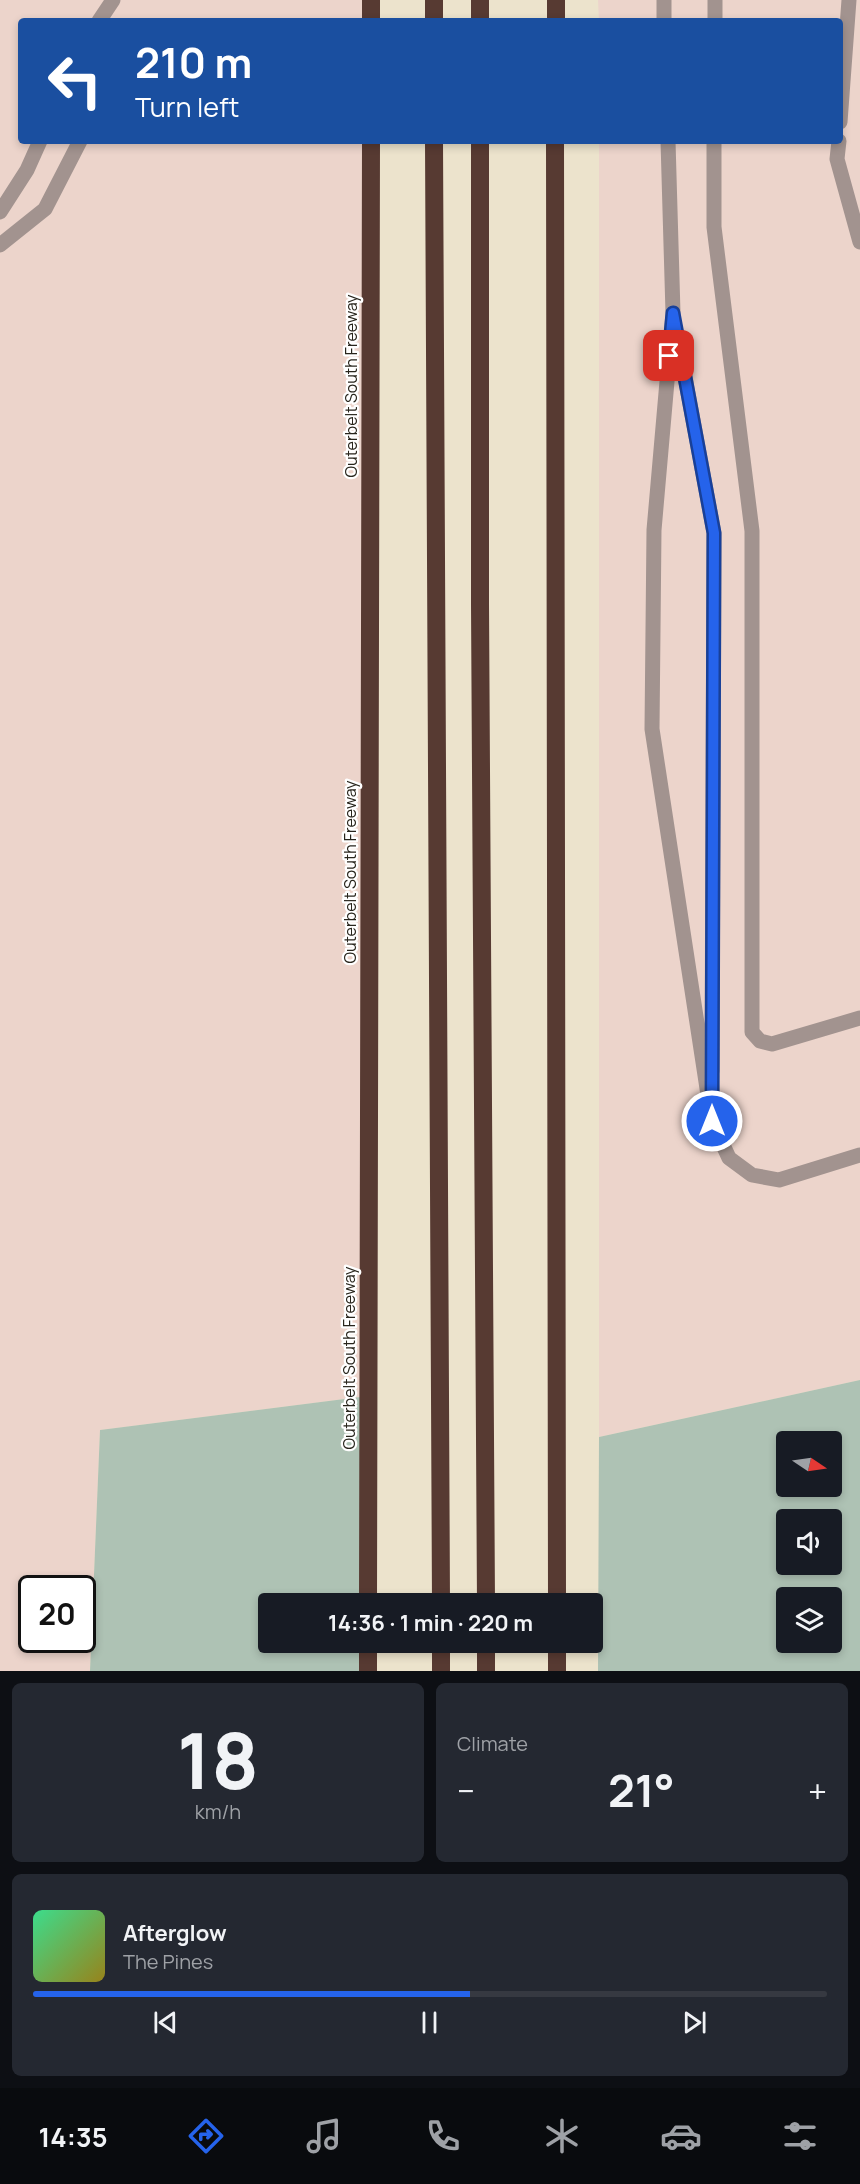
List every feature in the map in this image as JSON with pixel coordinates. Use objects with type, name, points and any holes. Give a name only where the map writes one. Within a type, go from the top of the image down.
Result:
[{"type":"highway","points":[[371,0],[371,18]]},
{"type":"highway","points":[[434,0],[434,18]]},
{"type":"highway","points":[[480,0],[480,18]]},
{"type":"highway","points":[[556,0],[556,18]]},
{"type":"highway","name":"Outerbelt South Freeway","points":[[368,1593],[371,144]]},
{"type":"highway","points":[[434,144],[441,1593]]},
{"type":"highway","points":[[480,144],[480,604],[486,1593]]},
{"type":"highway","points":[[555,144],[557,1593]]},
{"type":"highway","points":[[368,1653],[368,1671]]},
{"type":"highway","points":[[441,1653],[441,1671]]},
{"type":"highway","points":[[486,1653],[486,1671]]},
{"type":"highway","points":[[557,1653],[557,1671]]},
{"type":"lane","points":[[663,0],[664,18]]},
{"type":"lane","points":[[715,0],[715,18]]},
{"type":"lane","points":[[843,81],[849,0]]},
{"type":"lane","points":[[0,212],[27,170],[39,144]]},
{"type":"lane","points":[[0,244],[45,209],[78,144]]},
{"type":"lane","points":[[668,144],[673,313],[654,530],[652,729],[712,1121],[729,1158],[752,1175],[779,1180],[860,1155]]},
{"type":"lane","points":[[714,144],[714,227],[752,531],[752,1032],[760,1041],[771,1044],[860,1018]]},
{"type":"lane","points":[[838,144],[837,159],[860,242]]},
{"type":"lane","points":[[673,313],[714,533],[712,1121]]},
{"type":"shaded area","points":[[0,0],[371,0],[371,18],[18,18],[18,144],[371,144],[368,1396],[100,1430],[94,1575],[18,1575],[18,1653],[91,1653],[90,1671],[0,1671]]},
{"type":"shaded area","points":[[598,0],[860,0],[860,1380],[599,1437],[599,144],[843,144],[843,18],[599,18]]},
{"type":"green space","points":[[860,1380],[860,1671],[598,1671],[598,1653],[603,1653],[603,1593],[598,1593],[599,1437]]},
{"type":"green space","points":[[368,1396],[368,1593],[258,1593],[258,1653],[368,1653],[368,1671],[90,1671],[91,1653],[96,1653],[96,1575],[94,1575],[100,1430]]},
{"type":"route","points":[[669,356],[673,313],[714,533],[712,1121]]}]
